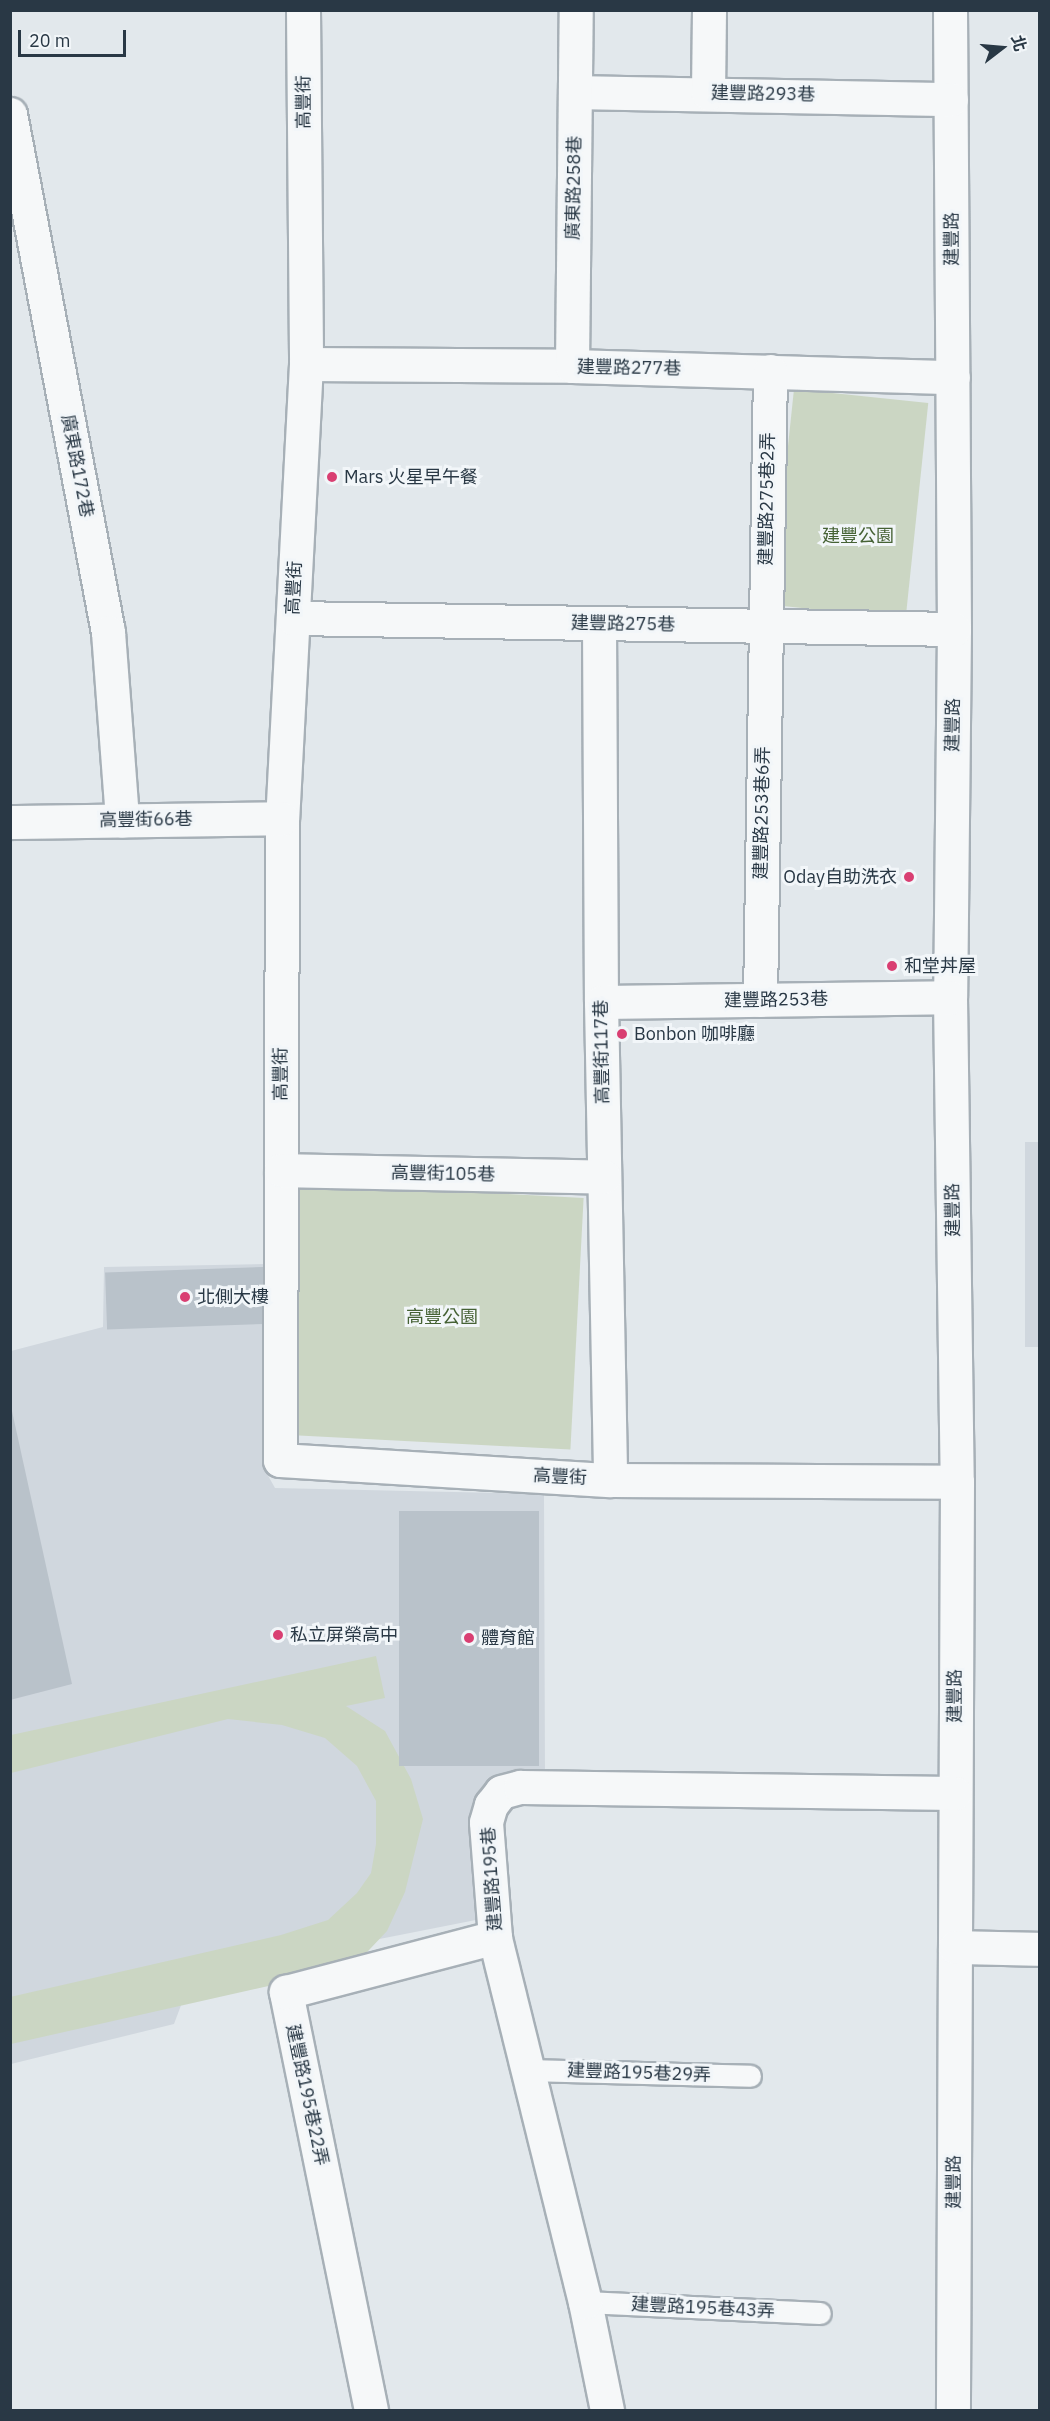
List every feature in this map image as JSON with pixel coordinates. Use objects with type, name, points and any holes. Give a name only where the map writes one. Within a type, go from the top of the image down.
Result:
[{"type":"street","name":"高豐街","points":[[303,10],[306,364],[282,818],[280,1460],[610,1480],[957,1482]]},
{"type":"street","name":"廣東路258巷","points":[[572,366],[576,10]]},
{"type":"street","points":[[708,93],[709,10]]},
{"type":"street","name":"建豐路","points":[[950,10],[954,629],[950,998],[957,1482],[953,2410]]},
{"type":"street","name":"建豐路293巷","points":[[576,92],[951,99]]},
{"type":"street","name":"廣東路172巷","points":[[10,114],[108,632],[122,820]]},
{"type":"street","name":"建豐路277巷","points":[[306,364],[572,366],[952,377]]},
{"type":"street","name":"建豐路275巷2弄","points":[[764,626],[770,371]]},
{"type":"street","name":"建豐路275巷","points":[[293,618],[954,629]]},
{"type":"street","name":"高豐街117巷","points":[[599,624],[601,1002],[610,1480]]},
{"type":"street","name":"建豐路253巷6弄","points":[[760,1000],[764,626]]},
{"type":"street","name":"高豐街66巷","points":[[10,822],[282,818]]},
{"type":"street","name":"建豐路253巷","points":[[601,1002],[950,998]]},
{"type":"street","name":"高豐街105巷","points":[[281,1170],[604,1177]]},
{"type":"street","name":"建豐路195巷","points":[[607,2410],[585,2302],[495,1937],[486,1822],[491,1805],[501,1792],[520,1787],[955,1793]]},
{"type":"street","name":"建豐路195巷22弄","points":[[371,2410],[286,1992],[495,1937]]},
{"type":"street","points":[[955,1947],[1040,1949]]},
{"type":"lane","name":"建豐路195巷29弄","points":[[528,2070],[750,2076]]},
{"type":"lane","name":"建豐路195巷43弄","points":[[585,2302],[820,2313]]},
{"type":"shaded area","points":[[1025,1142],[1039,1142],[1039,1347],[1025,1347]]},
{"type":"shaded area","name":"私立屏榮高中","points":[[266,1264],[266,1472],[275,1488],[544,1494],[545,1776],[490,1784],[491,1917],[192,1976],[174,2024],[11,2064],[11,1351],[103,1327],[104,1267]]},
{"type":"green space","name":"建豐公園","points":[[794,389],[928,403],[906,619],[771,605]]},
{"type":"green space","name":"高豐公園","points":[[298,1183],[584,1198],[570,1450],[285,1435]]},
{"type":"green space","points":[[376,1656],[385,1698],[346,1706],[385,1731],[411,1779],[423,1819],[405,1892],[387,1931],[353,1967],[11,2044],[10,1997],[281,1935],[328,1920],[357,1893],[371,1873],[376,1844],[376,1801],[357,1766],[325,1738],[282,1725],[228,1719],[11,1773],[11,1735]]},
{"type":"building","name":"北側大樓","points":[[263,1267],[265,1324],[107,1329],[105,1273]]},
{"type":"building","points":[[10,1402],[72,1684],[10,1700]]},
{"type":"building","name":"體育館","points":[[399,1511],[539,1511],[539,1766],[399,1766]]},
{"type":"place","name":"Mars 火星早午餐","points":[[332,477]]},
{"type":"place","name":"Oday自助洗衣","points":[[909,877]]},
{"type":"place","name":"和堂丼屋","points":[[892,966]]},
{"type":"place","name":"Bonbon 咖啡廳","points":[[622,1034]]},
{"type":"place","name":"北側大樓","points":[[185,1297]]},
{"type":"place","name":"私立屏榮高中","points":[[278,1635]]},
{"type":"place","name":"體育館","points":[[469,1638]]}]
